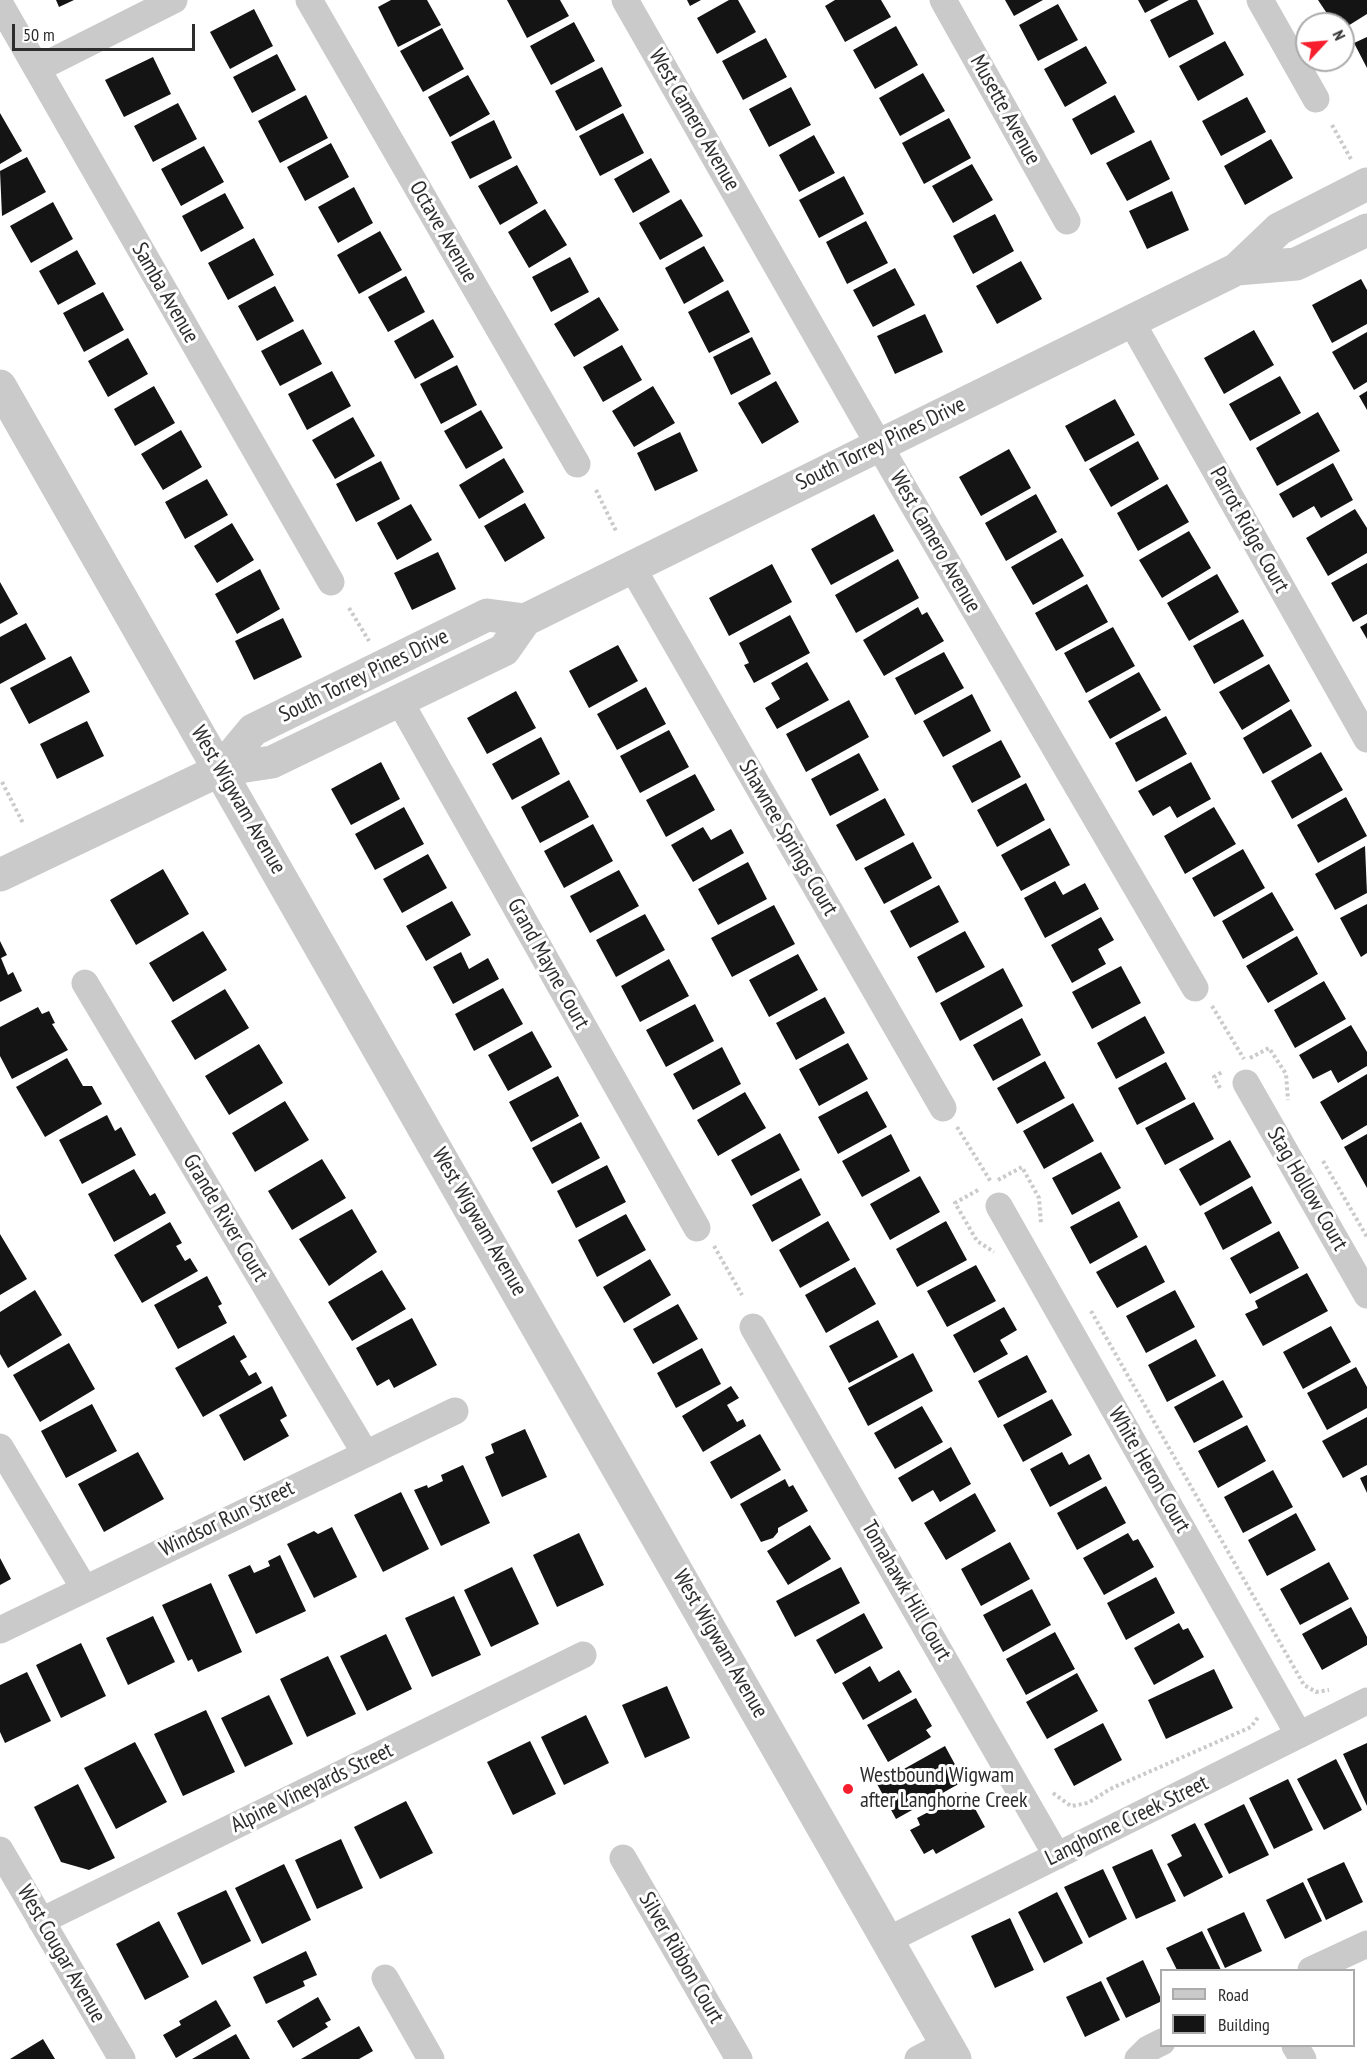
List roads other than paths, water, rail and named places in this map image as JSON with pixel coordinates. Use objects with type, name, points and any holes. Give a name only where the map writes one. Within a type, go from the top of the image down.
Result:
[{"type":"street","points":[[37,69],[174,0]]},
{"type":"street","name":"Octave Avenue","points":[[309,0],[577,464]]},
{"type":"street","name":"West Camero Avenue","points":[[625,0],[879,445],[1202,995]]},
{"type":"street","name":"Musette Avenue","points":[[943,0],[1067,221]]},
{"type":"street","points":[[1260,0],[1317,99]]},
{"type":"street","name":"Samba Avenue","points":[[0,4],[331,582]]},
{"type":"street","name":"South Torrey Pines Drive","points":[[0,875],[220,770],[272,762],[504,650],[525,620],[1237,269],[1278,229],[1361,176]]},
{"type":"street","name":"South Torrey Pines Drive","points":[[1237,269],[1296,264],[1367,230]]},
{"type":"street","name":"Parrot Ridge Court","points":[[1131,321],[1367,739]]},
{"type":"street","name":"West Wigwam Avenue","points":[[0,386],[951,2051]]},
{"type":"street","name":"Shawnee Springs Court","points":[[632,567],[949,1116]]},
{"type":"street","name":"South Torrey Pines Drive","points":[[220,770],[253,730],[487,615],[525,620]]},
{"type":"street","name":"Grand Mayne Court","points":[[399,700],[706,1237]]},
{"type":"street","name":"Grande River Court","points":[[86,983],[365,1453]]},
{"type":"street","name":"Stag Hollow Court","points":[[1246,1072],[1367,1295]]},
{"type":"street","name":"White Heron Court","points":[[995,1194],[1299,1735]]},
{"type":"street","name":"Tomahawk Hill Court","points":[[753,1328],[1057,1856]]},
{"type":"street","name":"Windsor Run Street","points":[[0,1629],[455,1411]]},
{"type":"street","points":[[0,1447],[84,1588]]},
{"type":"street","name":"Alpine Vineyards Street","points":[[40,1921],[583,1655]]},
{"type":"street","name":"Langhorne Creek Street","points":[[888,1940],[1367,1701]]},
{"type":"street","name":"West Cougar Avenue","points":[[0,1850],[122,2059]]},
{"type":"street","name":"Silver Ribbon Court","points":[[623,1858],[739,2059]]},
{"type":"street","points":[[1315,1969],[1367,1944]]},
{"type":"street","points":[[385,1978],[431,2059]]},
{"type":"street","points":[[1138,2059],[1148,2049],[1160,2043]]},
{"type":"street","points":[[918,2059],[951,2051]]},
{"type":"place","name":"Westbound Wigwam after Langhorne Creek","points":[[848,1789]]}]
